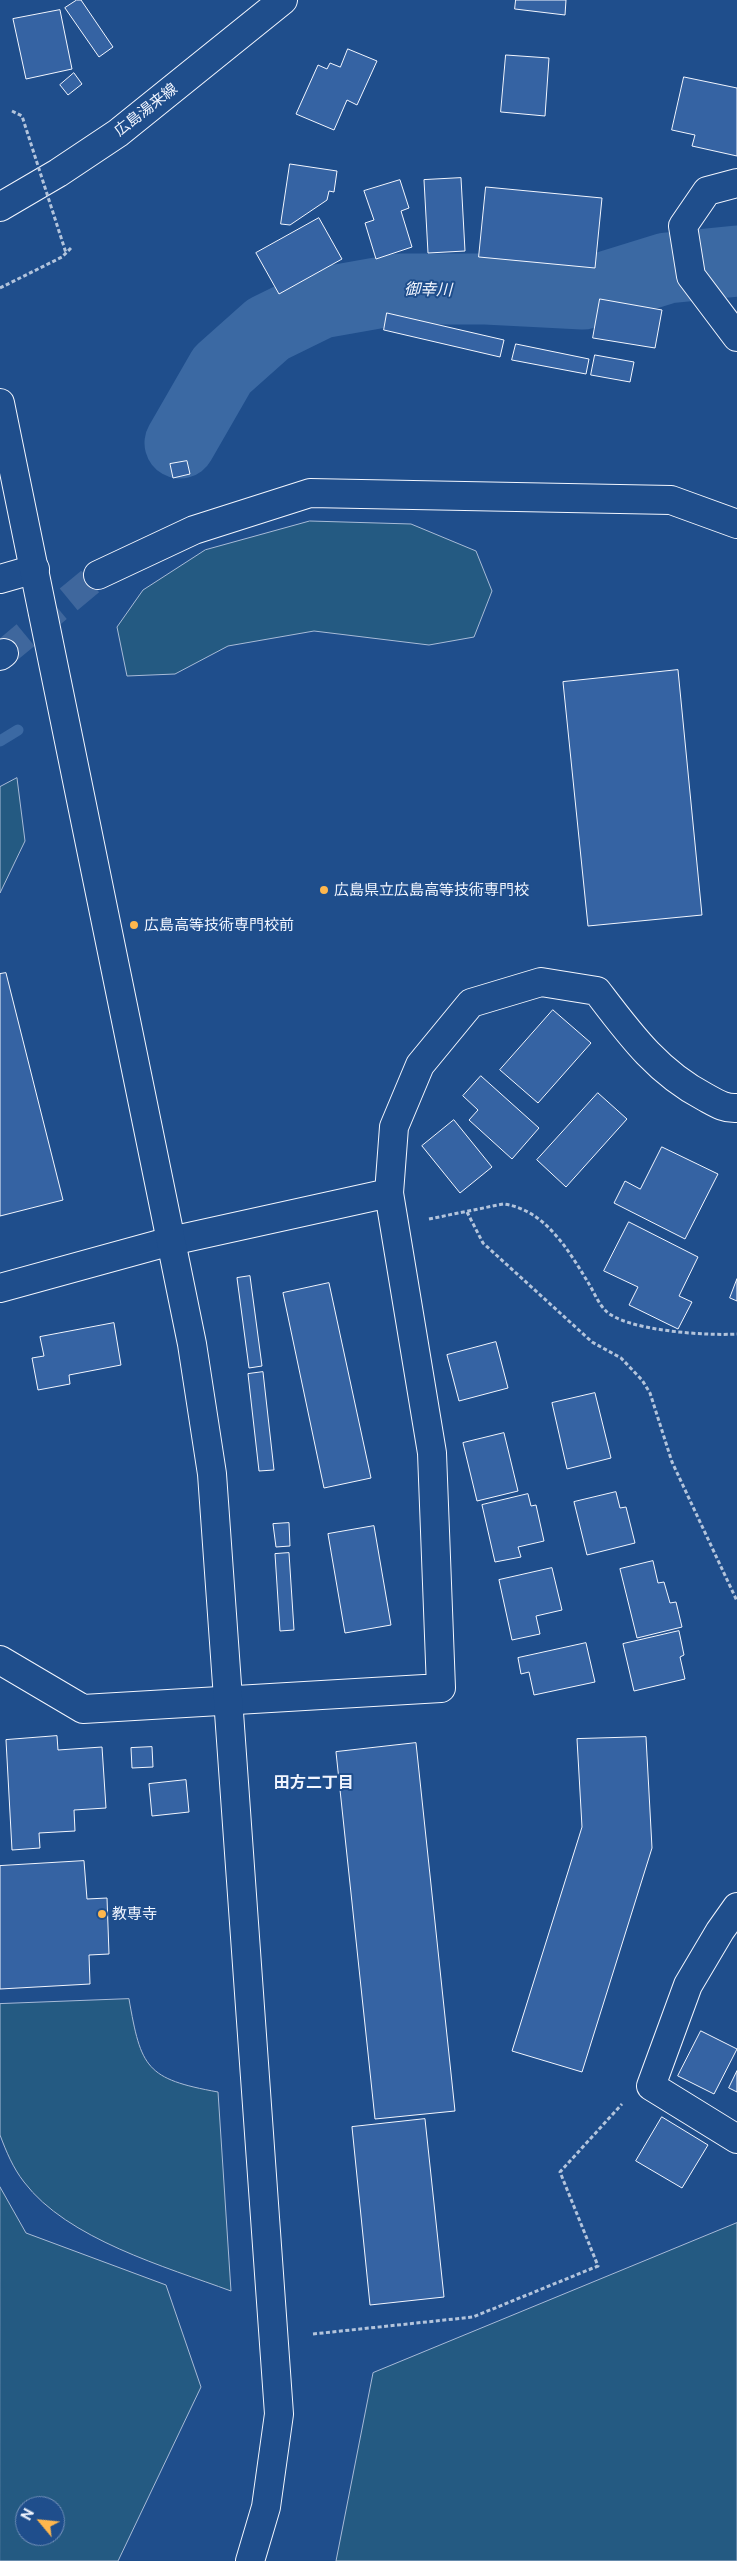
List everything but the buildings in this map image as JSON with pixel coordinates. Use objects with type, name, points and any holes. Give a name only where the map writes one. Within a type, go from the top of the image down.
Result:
[{"type":"street","name":"広島湯来線","points":[[0,207],[58,173],[118,133],[283,0]]},
{"type":"street","points":[[737,183],[707,191],[683,226],[689,264],[737,337]]},
{"type":"street","points":[[0,403],[192,1344],[212,1474],[279,2414],[266,2507],[250,2561]]},
{"type":"street","points":[[98,575],[194,530],[310,493],[671,500],[737,524]]},
{"type":"street","points":[[0,579],[35,569]]},
{"type":"street","points":[[0,1660],[83,1709],[229,1702],[441,1688],[432,1453],[389,1193],[394,1127],[420,1065],[471,1003],[541,982],[596,991],[641,1047],[682,1085],[728,1109],[737,1108]]},
{"type":"street","points":[[0,1288],[171,1241],[389,1193]]},
{"type":"street","points":[[737,1907],[720,1931],[688,1985],[651,2086],[737,2139]]},
{"type":"path","points":[[12,111],[22,116],[66,253]]},
{"type":"path","points":[[0,288],[66,253],[72,247]]},
{"type":"path","points":[[394,1226],[504,1204],[515,1206],[528,1212],[548,1227],[563,1243],[605,1310],[620,1320],[670,1331],[737,1334]]},
{"type":"path","points":[[467,1212],[483,1243],[592,1342],[621,1358],[642,1380],[650,1393],[672,1462],[737,1601]]},
{"type":"path","points":[[313,2334],[473,2317],[598,2266],[560,2172],[635,2090],[651,2086]]},
{"type":"shaded area","points":[[310,521],[411,524],[476,551],[492,591],[474,637],[429,645],[314,631],[228,646],[175,674],[127,676],[117,627],[143,590],[205,550]]},
{"type":"shaded area","points":[[17,778],[25,841],[0,893],[0,787]]},
{"type":"shaded area","points":[[129,1999],[138,2041],[143,2055],[151,2066],[161,2075],[175,2082],[218,2092],[231,2291],[119,2249],[65,2220],[43,2202],[20,2177],[0,2135],[0,2004]]},
{"type":"shaded area","points":[[0,2187],[26,2233],[166,2285],[201,2387],[118,2561],[0,2561]]},
{"type":"shaded area","points":[[737,2223],[737,2561],[336,2561],[373,2373]]},
{"type":"waterway","name":"御幸川","points":[[180,443],[222,370],[268,329],[321,303],[400,289],[486,289],[583,294],[667,268],[737,261]]},
{"type":"waterway","name":"御幸川","points":[[0,741],[18,730]]},
{"type":"tunnel","points":[[4,653],[98,575]]},
{"type":"place","name":"広島県立広島高等技術専門校","points":[[324,890]]},
{"type":"place","name":"広島高等技術専門校前","points":[[134,925]]},
{"type":"place","name":"教専寺","points":[[102,1914]]},
{"type":"district","name":"田方二丁目","points":[[314,1783]]}]
